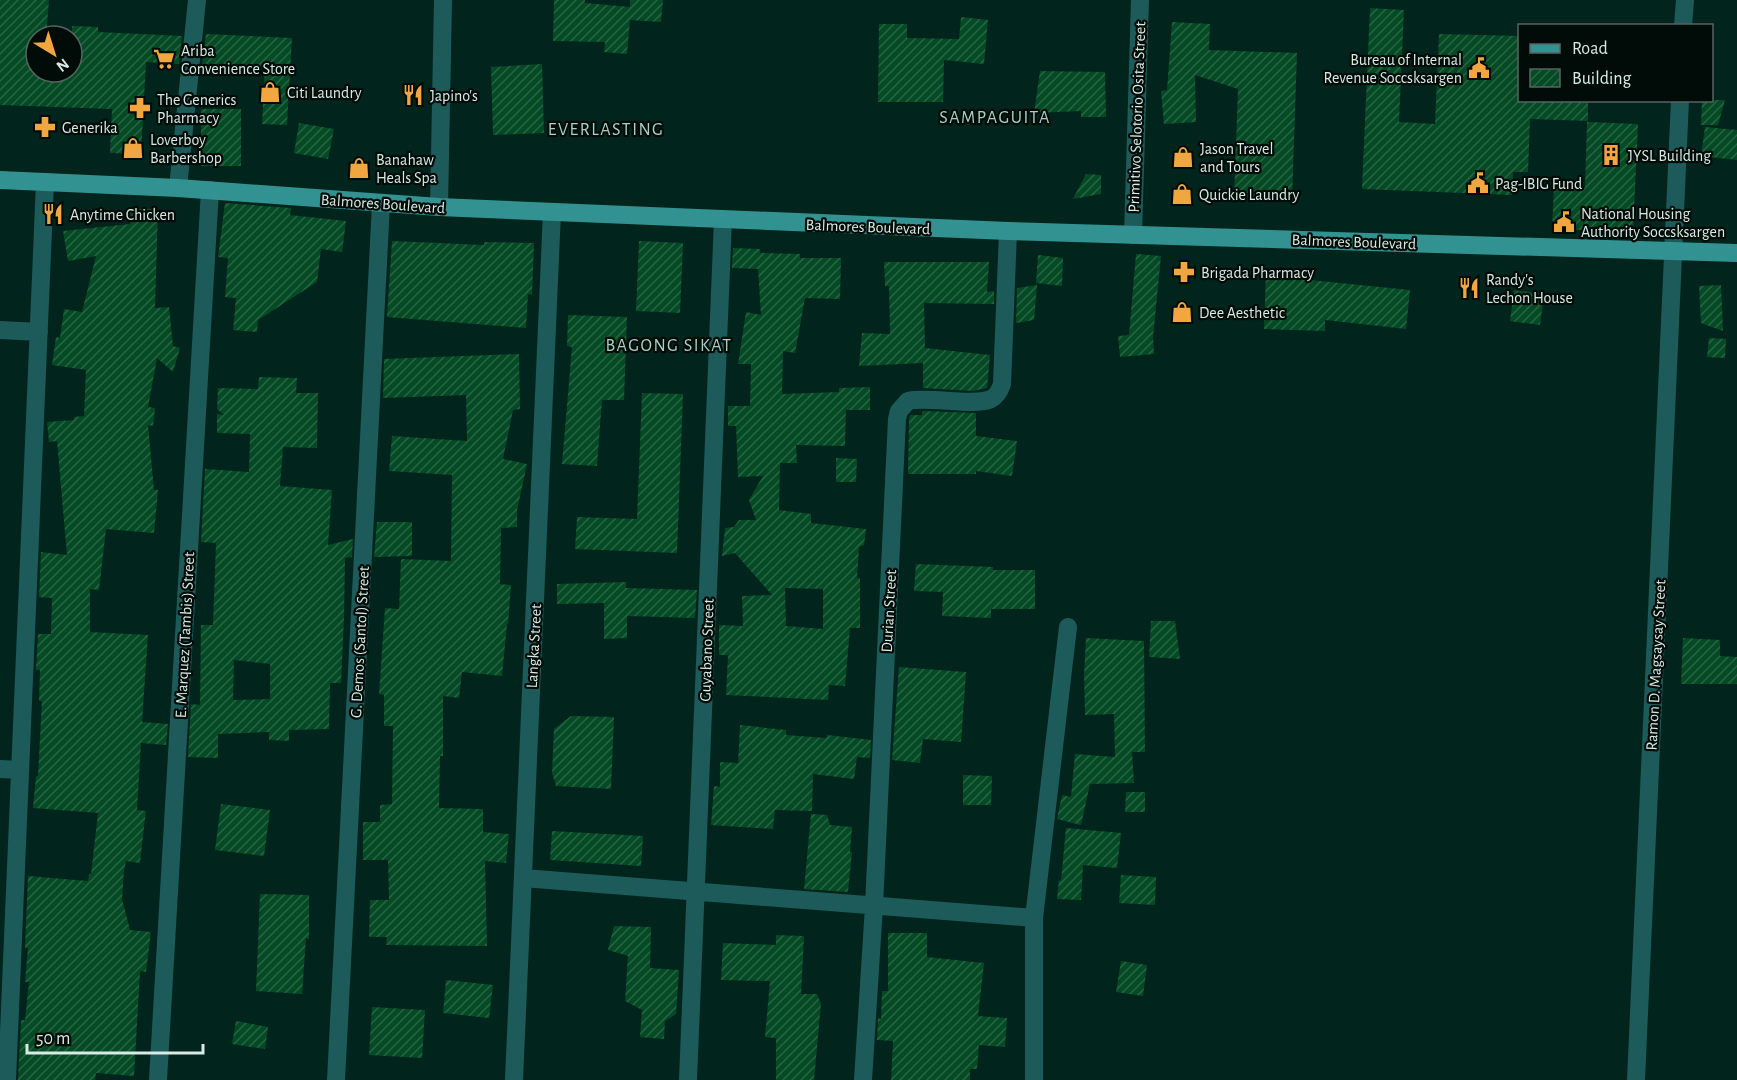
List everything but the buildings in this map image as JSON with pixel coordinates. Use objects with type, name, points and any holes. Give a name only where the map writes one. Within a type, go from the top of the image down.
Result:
[{"type":"main road","name":"Balmores Boulevard","points":[[0,180],[178,188],[381,204],[552,212],[1008,231],[1737,253]]},
{"type":"street","points":[[178,188],[197,0]]},
{"type":"street","points":[[439,207],[443,0]]},
{"type":"street","name":"Primitivo Selotorio Osita Street","points":[[1133,235],[1140,0]]},
{"type":"street","points":[[1683,24],[1685,0]]},
{"type":"street","name":"Ramon D. Magsaysay Street","points":[[1636,1080],[1680,102]]},
{"type":"street","points":[[7,1080],[45,182]]},
{"type":"street","name":"E. Marquez (Tambis) Street","points":[[158,1080],[210,190]]},
{"type":"street","name":"G. Demos (Santol) Street","points":[[336,1080],[381,204]]},
{"type":"street","name":"Langka Street","points":[[514,1080],[552,212]]},
{"type":"street","name":"Guyabano Street","points":[[688,1080],[723,219]]},
{"type":"street","name":"Durian Street","points":[[863,1080],[874,906],[897,419],[899,411],[908,401],[980,401],[988,400],[999,391],[1002,384],[1008,231]]},
{"type":"street","points":[[0,330],[39,332]]},
{"type":"street","points":[[1034,1080],[1034,918],[1068,627]]},
{"type":"street","points":[[0,769],[20,770]]},
{"type":"street","points":[[523,878],[1034,918]]},
{"type":"place","name":"Ariba Convenience Store","points":[[164,59]]},
{"type":"place","name":"Bureau of Internal Revenue Soccsksargen","points":[[1479,68]]},
{"type":"place","name":"Citi Laundry","points":[[270,92]]},
{"type":"place","name":"Japino's","points":[[413,95]]},
{"type":"place","name":"The Generics Pharmacy","points":[[140,108]]},
{"type":"place","name":"Generika","points":[[45,127]]},
{"type":"place","name":"Loverboy Barbershop","points":[[133,148]]},
{"type":"place","name":"JYSL Building","points":[[1611,155]]},
{"type":"place","name":"Jason Travel and Tours","points":[[1183,157]]},
{"type":"place","name":"Banahaw Heals Spa","points":[[359,168]]},
{"type":"place","name":"Pag-IBIG Fund","points":[[1478,183]]},
{"type":"place","name":"Quickie Laundry","points":[[1182,194]]},
{"type":"place","name":"Anytime Chicken","points":[[53,214]]},
{"type":"place","name":"National Housing Authority Soccsksargen","points":[[1564,222]]},
{"type":"place","name":"Brigada Pharmacy","points":[[1184,272]]},
{"type":"place","name":"Randy's Lechon House","points":[[1469,288]]},
{"type":"place","name":"Dee Aesthetic","points":[[1182,312]]},
{"type":"district","name":"SAMPAGUITA","points":[[995,117]]},
{"type":"district","name":"EVERLASTING","points":[[606,129]]},
{"type":"district","name":"BAGONG SIKAT","points":[[669,345]]}]
